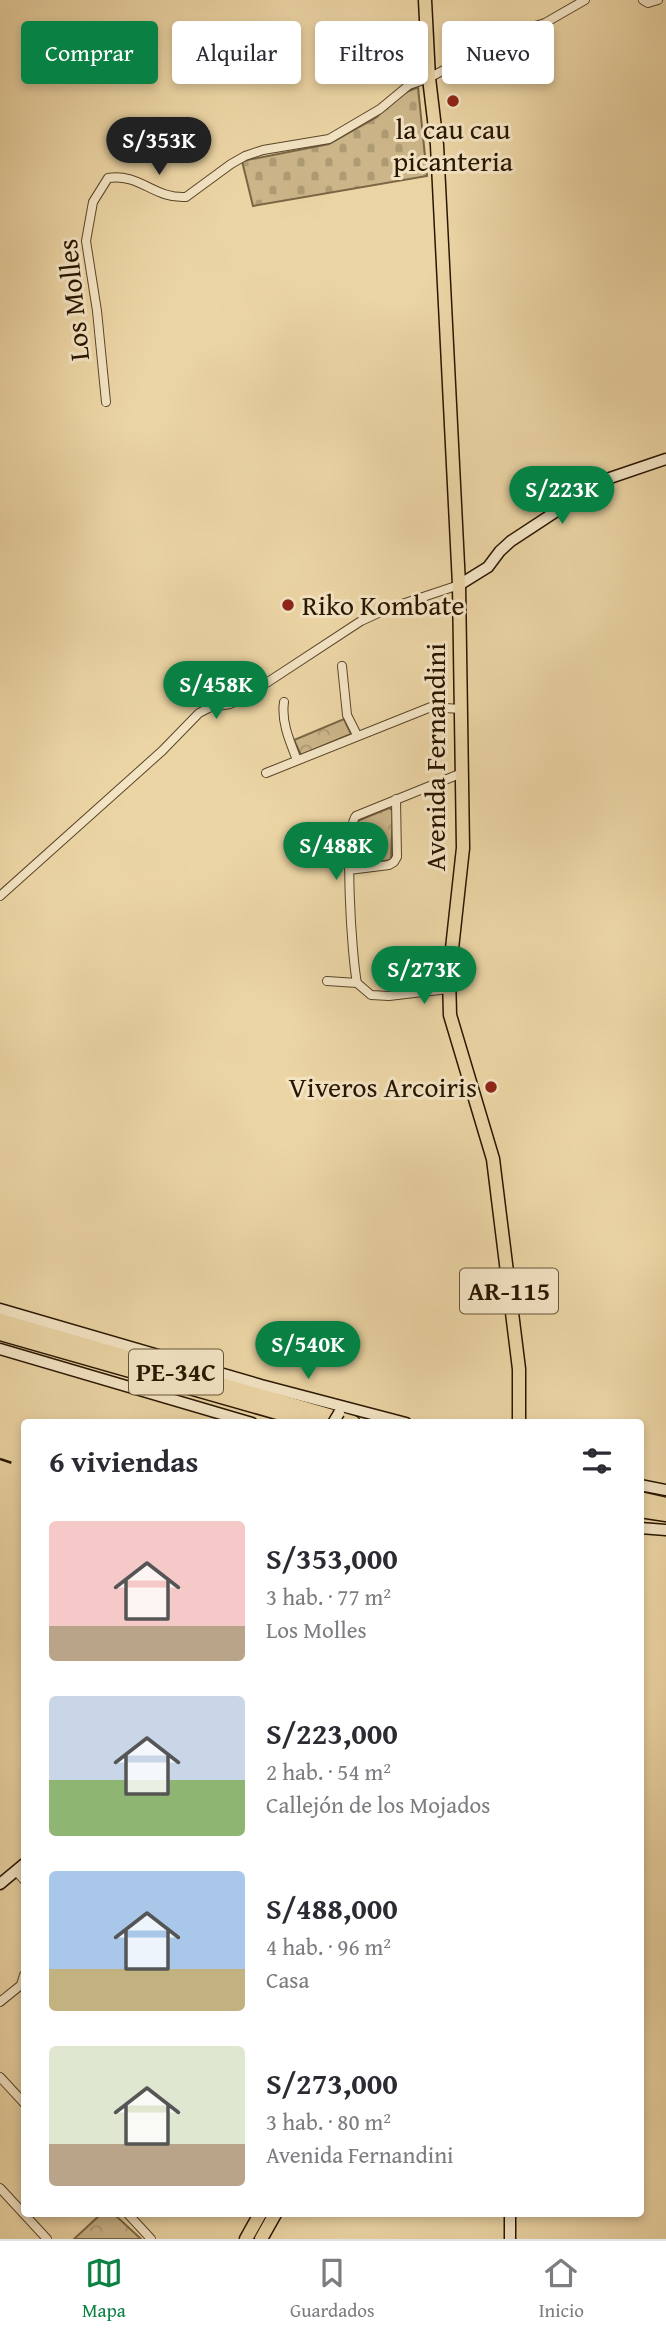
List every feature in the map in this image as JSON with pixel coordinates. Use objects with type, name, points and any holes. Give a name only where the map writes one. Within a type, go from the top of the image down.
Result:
[{"type":"highway","name":"PE-34C","points":[[0,1321],[339,1419]]},
{"type":"highway","name":"PE-34C","points":[[0,1333],[302,1419]]},
{"type":"highway","points":[[644,1500],[666,1504]]},
{"type":"highway","points":[[644,1511],[666,1514]]},
{"type":"main road","name":"Avenida Fernandini","points":[[425,0],[429,78],[437,145],[459,585],[463,848],[448,989],[450,1015],[493,1159],[519,1369],[519,1419]]},
{"type":"main road","points":[[459,585],[488,567],[511,541],[604,480],[666,459]]},
{"type":"main road","points":[[0,1309],[340,1414],[377,1419]]},
{"type":"main road","points":[[0,1349],[238,1419]]},
{"type":"main road","points":[[644,1486],[666,1490]]},
{"type":"main road","points":[[644,1528],[666,1530]]},
{"type":"main road","points":[[0,1884],[20,1867]]},
{"type":"main road","points":[[246,2239],[263,2217]]},
{"type":"main road","points":[[261,2239],[264,2217]]},
{"type":"main road","points":[[510,2217],[510,2239]]},
{"type":"street","points":[[429,78],[464,58],[503,43],[522,30],[545,23],[585,0]]},
{"type":"street","points":[[642,0],[648,3],[658,0]]},
{"type":"street","name":"Los Molles","points":[[106,402],[86,241],[93,202],[108,178],[129,177],[161,195],[186,197],[245,156],[263,150],[329,139],[380,108],[409,85],[429,78]]},
{"type":"street","points":[[0,896],[162,751],[204,709],[242,699],[361,621],[387,609],[459,585]]},
{"type":"street","points":[[342,666],[347,715],[357,736]]},
{"type":"street","points":[[284,702],[282,709],[288,740],[297,760]]},
{"type":"street","points":[[266,773],[431,707],[460,709]]},
{"type":"street","points":[[357,983],[349,870],[352,820],[356,816],[462,773]]},
{"type":"street","points":[[349,870],[394,862],[397,857],[396,799]]},
{"type":"street","points":[[327,981],[357,983],[371,995],[389,996],[448,989]]},
{"type":"street","points":[[0,2002],[12,1990],[21,1989]]},
{"type":"street","points":[[0,2077],[21,2100]]},
{"type":"street","points":[[0,2188],[21,2211]]},
{"type":"street","points":[[27,2217],[47,2239]]},
{"type":"street","points":[[131,2217],[151,2239]]},
{"type":"green space","points":[[418,87],[427,176],[253,206],[242,161],[329,144],[377,117],[397,96]]},
{"type":"green space","points":[[344,719],[351,734],[301,755],[294,740]]},
{"type":"green space","points":[[389,808],[393,810],[391,860],[355,865],[353,824]]},
{"type":"green space","points":[[98,2217],[117,2217],[141,2239],[74,2239]]},
{"type":"railway","points":[[0,1459],[21,1466]]},
{"type":"place","name":"la cau cau picanteria","points":[[453,101]]},
{"type":"place","name":"Riko Kombate","points":[[288,605]]},
{"type":"place","name":"Viveros Arcoiris","points":[[491,1087]]}]
